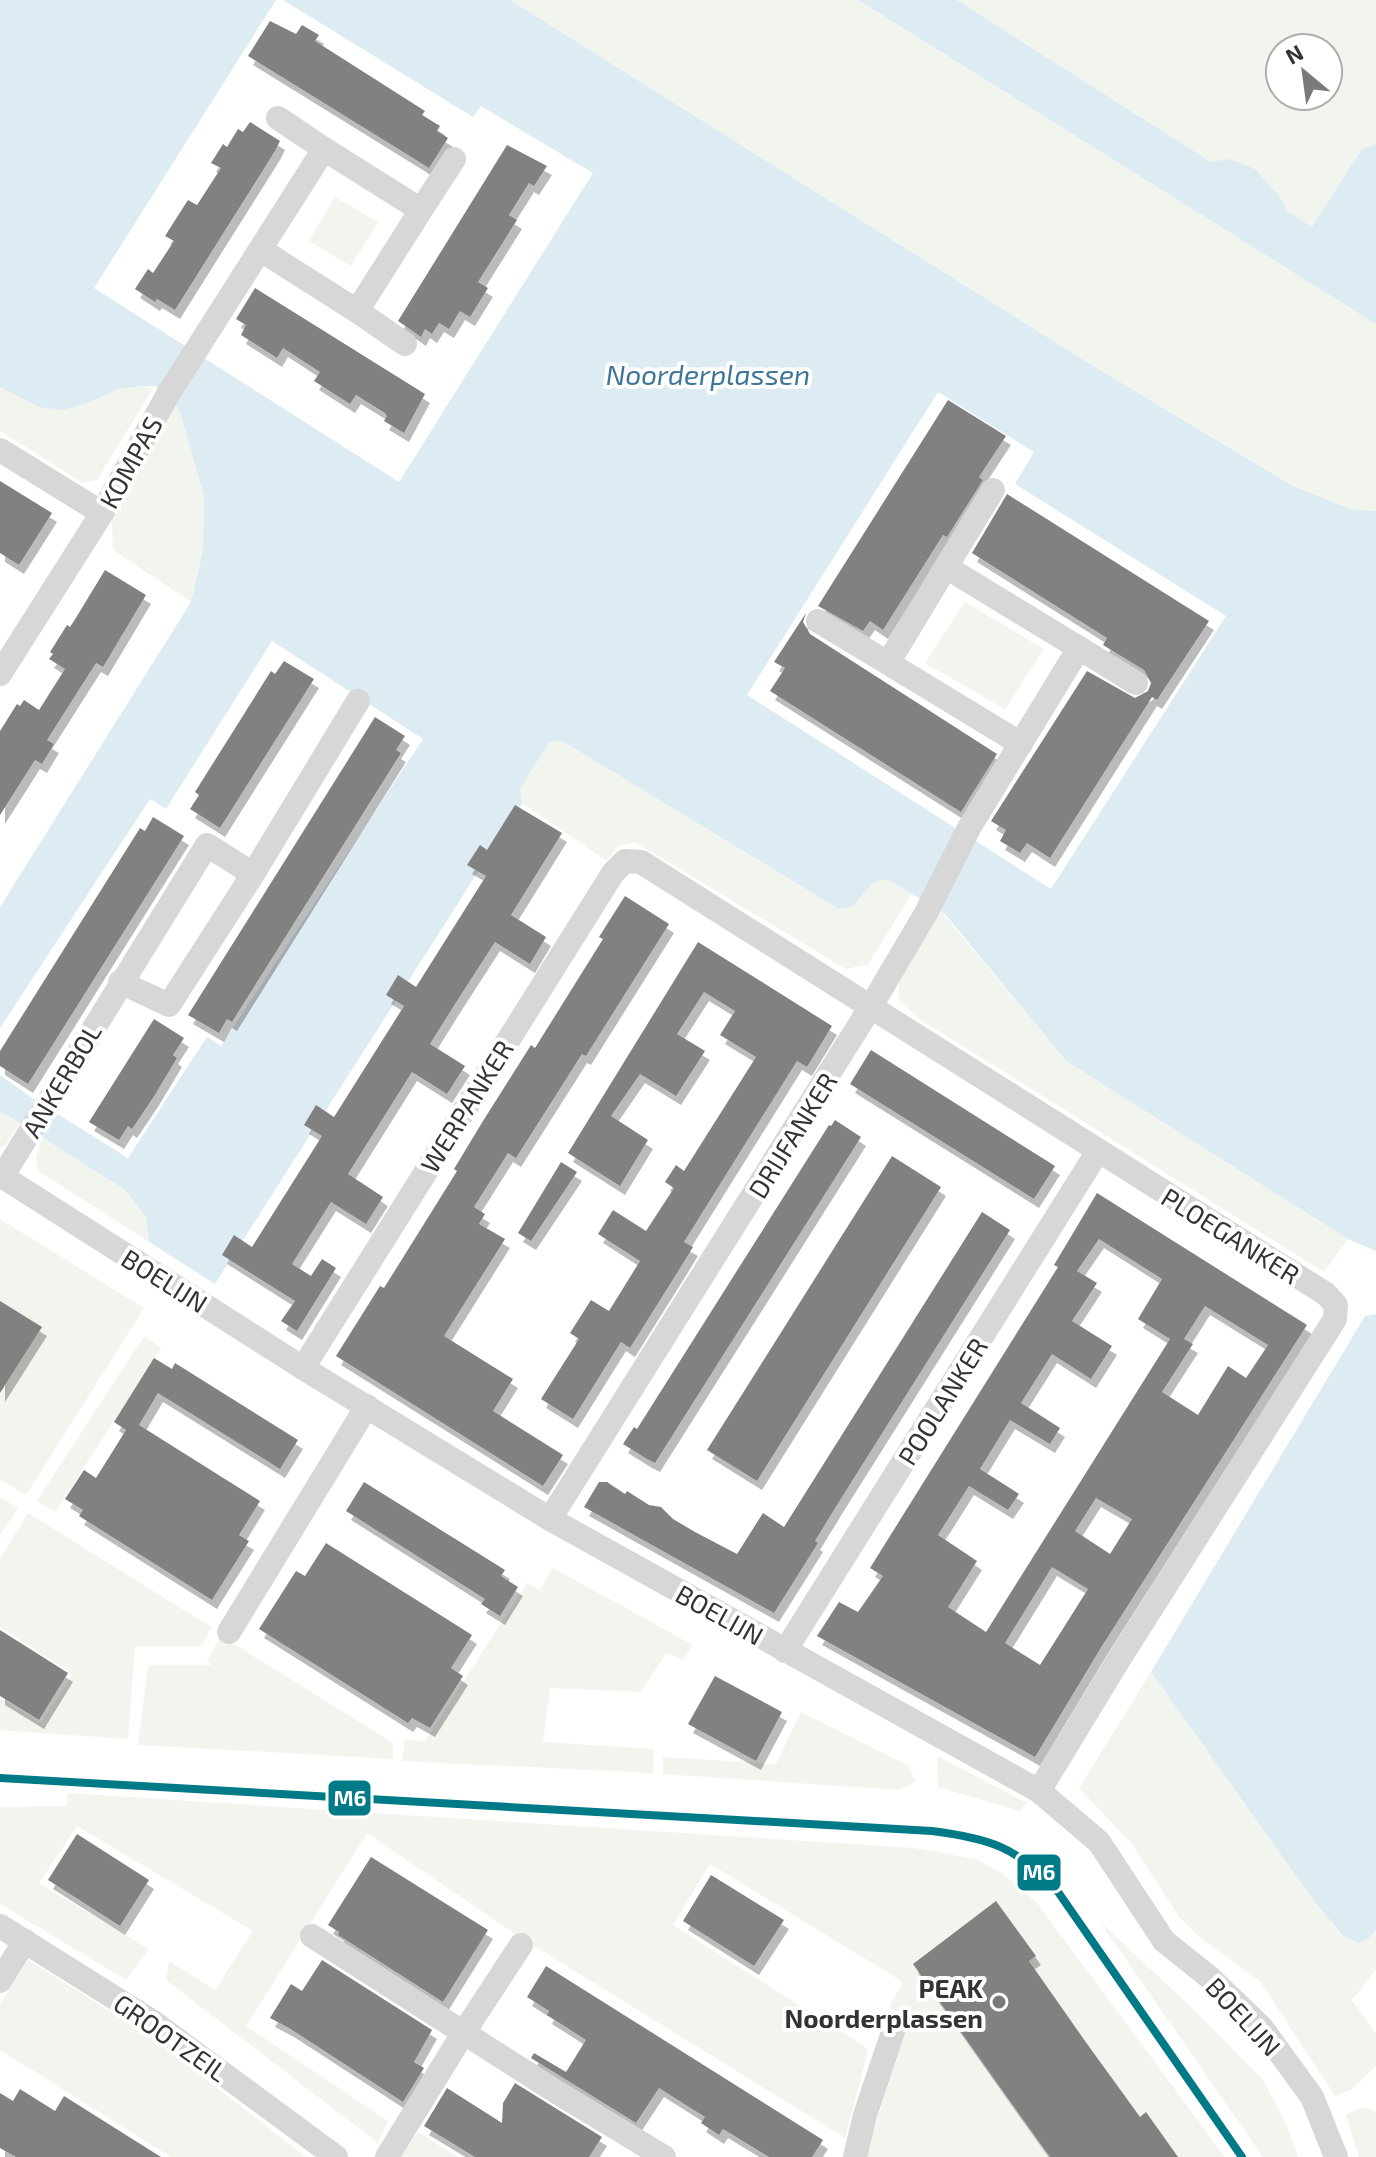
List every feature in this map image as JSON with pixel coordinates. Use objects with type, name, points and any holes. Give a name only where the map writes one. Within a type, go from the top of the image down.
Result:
[{"type":"street","points":[[278,118],[421,210]]},
{"type":"street","name":"KOMPAS","points":[[0,674],[102,513],[167,396],[324,149]]},
{"type":"street","points":[[357,311],[454,159]]},
{"type":"street","points":[[261,250],[405,344]]},
{"type":"street","points":[[0,450],[102,513]]},
{"type":"street","points":[[888,663],[993,490]]},
{"type":"street","points":[[946,567],[1136,683]]},
{"type":"street","points":[[818,621],[1021,744]]},
{"type":"street","name":"DRIJFANKER","points":[[550,1519],[763,1184],[870,1008],[926,913],[969,828],[1079,648]]},
{"type":"street","points":[[120,982],[169,1005],[358,701]]},
{"type":"street","name":"ANKERBOL","points":[[1,1176],[207,845],[253,874]]},
{"type":"street","name":"WERPANKER","points":[[303,1368],[613,873],[625,861],[641,862]]},
{"type":"street","name":"PLOEGANKER","points":[[641,862],[1326,1294],[1336,1305],[1335,1319],[1039,1791]]},
{"type":"street","name":"POOLANKER","points":[[785,1651],[1098,1151]]},
{"type":"street","name":"BOELIJN","points":[[1,1176],[303,1368],[550,1519],[1039,1791],[1099,1842],[1164,1941],[1209,1977],[1262,2028],[1312,2097],[1336,2157]]},
{"type":"street","points":[[229,1632],[367,1406]]},
{"type":"street","name":"GROOTZEIL","points":[[0,1926],[153,2022],[336,2157]]},
{"type":"street","points":[[312,1936],[664,2157]]},
{"type":"street","points":[[0,1981],[25,1941]]},
{"type":"street","points":[[387,2157],[521,1945]]},
{"type":"street","points":[[855,2157],[865,2115],[895,2026]]},
{"type":"shaded area","points":[[510,0],[858,0],[1376,324],[1376,511],[1350,509],[1293,486],[1090,364]]},
{"type":"shaded area","points":[[957,0],[1376,0],[1376,144],[1357,156],[1312,227],[1288,212],[1280,197],[1255,169],[1229,160],[1211,162]]},
{"type":"shaded area","points":[[335,197],[378,222],[351,266],[309,241]]},
{"type":"shaded area","points":[[0,387],[39,407],[88,403],[116,390],[133,387],[153,388],[97,480],[83,483],[0,431]]},
{"type":"shaded area","points":[[174,405],[180,412],[204,496],[203,550],[191,602],[113,550],[112,519]]},
{"type":"shaded area","points":[[965,602],[1044,649],[1005,709],[925,663]]},
{"type":"shaded area","points":[[550,741],[562,741],[839,909],[852,907],[873,883],[887,879],[912,894],[868,964],[846,969],[635,842],[618,846],[607,861],[522,803],[519,788]]},
{"type":"shaded area","points":[[941,911],[1066,1061],[1348,1239],[1324,1272],[918,1018],[899,1000],[899,982]]},
{"type":"shaded area","points":[[0,1111],[19,1124],[0,1148]]},
{"type":"shaded area","points":[[42,1138],[125,1190],[146,1217],[149,1242],[37,1170],[36,1158]]},
{"type":"shaded area","points":[[0,1219],[144,1308],[26,1495],[0,1479]]},
{"type":"shaded area","points":[[144,1336],[161,1348],[55,1512],[37,1501]]},
{"type":"shaded area","points":[[0,1497],[18,1508],[0,1535]]},
{"type":"shaded area","points":[[28,1513],[211,1627],[202,1646],[135,1646],[128,1739],[0,1730],[0,1698],[41,1723],[73,1674],[0,1627],[0,1559]]},
{"type":"shaded area","points":[[553,1568],[693,1645],[683,1660],[666,1653],[641,1692],[550,1688],[543,1742],[654,1749],[653,1773],[402,1761],[405,1740],[425,1741],[527,1583],[540,1590]]},
{"type":"shaded area","points":[[221,1636],[393,1743],[393,1759],[138,1745],[148,1665],[212,1665],[207,1661]]},
{"type":"shaded area","points":[[1151,1672],[1341,1935],[1358,1943],[1368,1939],[1376,1930],[1376,1969],[1352,2000],[1376,2034],[1376,2066],[1351,2090],[1335,2096],[1260,1981],[1199,1937],[1179,1917],[1132,1844],[1079,1788]]},
{"type":"shaded area","points":[[801,1712],[909,1766],[915,1781],[900,1790],[663,1774],[663,1757],[776,1764]]},
{"type":"shaded area","points":[[937,1756],[1027,1803],[1020,1811],[938,1787]]},
{"type":"shaded area","points":[[67,1793],[914,1848],[976,1859],[1003,1874],[1037,1903],[1225,2157],[867,2157],[865,2155],[910,2020],[889,2007],[903,1982],[710,1864],[673,1925],[864,2046],[868,2052],[845,2138],[518,1936],[367,1833],[246,2026],[388,2121],[378,2143],[166,1980],[169,1961],[215,1990],[253,1931],[77,1826],[39,1883],[149,1949],[126,1980],[0,1904],[0,1807],[67,1806]]},
{"type":"shaded area","points":[[1100,1922],[1263,2080],[1287,2126],[1298,2157],[1263,2157]]},
{"type":"shaded area","points":[[28,1960],[147,2034],[306,2157],[171,2157],[0,2050],[0,2004]]},
{"type":"shaded area","points":[[1359,2108],[1376,2112],[1376,2157],[1359,2157],[1346,2115]]},
{"type":"shaded area","points":[[418,2132],[458,2157],[401,2157]]},
{"type":"water","name":"Noorderplassen","points":[[0,0],[276,0],[94,288],[399,482],[593,173],[481,106],[473,117],[283,0],[510,0],[1090,364],[1293,486],[1350,509],[1376,511],[1376,1251],[1348,1239],[1066,1061],[945,914],[887,879],[873,883],[852,907],[839,909],[562,741],[550,741],[520,788],[522,803],[215,1284],[149,1242],[146,1217],[125,1190],[0,1111],[0,1075],[128,1158],[207,1037],[221,1046],[423,739],[272,641],[166,809],[150,799],[0,1028],[0,907],[191,602],[203,550],[204,496],[180,412],[174,405],[176,400],[155,386],[116,390],[64,410],[39,407],[0,387]],"holes":[[[938,392],[1034,452],[1015,484],[1226,616],[1051,889],[747,695]]]},
{"type":"water","points":[[858,0],[957,0],[1211,162],[1229,159],[1255,169],[1280,197],[1288,212],[1312,227],[1357,156],[1363,149],[1376,144],[1376,324]]},
{"type":"water","points":[[1376,1314],[1376,1930],[1368,1939],[1358,1943],[1342,1935],[1314,1901],[1151,1672],[1365,1316]]},
{"type":"building","points":[[270,21],[296,34],[302,25],[319,35],[315,41],[425,111],[422,115],[440,126],[437,131],[448,138],[429,168],[248,56]]},
{"type":"building","points":[[250,122],[280,141],[275,151],[175,310],[157,299],[155,302],[135,289],[148,269],[153,273],[174,241],[165,236],[188,200],[197,205],[221,168],[211,163],[223,144],[227,147],[238,129],[243,132]]},
{"type":"building","points":[[507,145],[547,166],[534,186],[529,183],[509,215],[517,220],[478,282],[488,288],[470,317],[460,311],[449,329],[439,323],[432,334],[425,329],[421,337],[398,321]]},
{"type":"building","points":[[255,288],[425,394],[404,433],[384,421],[385,413],[356,395],[350,404],[314,381],[320,372],[283,348],[277,358],[241,335],[246,325],[236,319]]},
{"type":"building","points":[[948,400],[1006,436],[979,477],[983,480],[947,537],[943,535],[883,630],[870,621],[863,631],[818,606]]},
{"type":"building","points":[[0,481],[52,513],[19,565],[0,553]]},
{"type":"building","points":[[1007,494],[1209,621],[1157,700],[1152,697],[1050,858],[1027,843],[1020,853],[1000,841],[1006,830],[991,821],[1087,671],[1135,698],[1148,691],[1151,683],[1144,670],[1103,645],[1107,638],[972,553]]},
{"type":"building","points":[[105,570],[146,595],[103,667],[96,663],[47,740],[54,744],[42,764],[35,760],[0,815],[0,731],[17,704],[20,706],[24,700],[39,710],[65,669],[49,659],[53,654],[50,652],[67,625],[70,627]]},
{"type":"building","points":[[806,613],[803,622],[810,634],[997,754],[961,812],[770,691],[785,668],[774,662]]},
{"type":"building","points":[[284,661],[314,679],[220,828],[190,809],[199,795],[195,792],[271,671],[275,674]]},
{"type":"building","points":[[375,717],[405,736],[396,750],[401,753],[232,1022],[227,1019],[219,1033],[188,1015]]},
{"type":"building","points":[[515,805],[562,833],[511,915],[546,937],[530,964],[495,942],[455,1004],[430,1044],[465,1066],[447,1094],[412,1072],[348,1174],[383,1197],[366,1224],[331,1202],[292,1264],[311,1276],[322,1259],[336,1268],[297,1331],[281,1321],[295,1301],[222,1255],[234,1235],[252,1247],[322,1136],[304,1125],[316,1105],[334,1117],[404,1006],[386,995],[398,975],[416,987],[486,876],[467,865],[480,845],[487,850]]},
{"type":"building","points":[[153,817],[184,836],[28,1084],[0,1066],[0,1051],[140,828],[145,831]]},
{"type":"building","points":[[625,896],[669,924],[586,1056],[582,1054],[516,1158],[508,1153],[474,1207],[485,1214],[479,1224],[505,1239],[444,1336],[513,1379],[493,1411],[563,1455],[543,1486],[336,1356],[380,1286],[384,1288],[531,1045],[535,1048],[603,939],[599,937]]},
{"type":"building","points":[[698,942],[832,1026],[807,1067],[797,1061],[684,1242],[693,1247],[682,1265],[630,1348],[621,1342],[573,1419],[541,1399],[579,1339],[570,1333],[591,1300],[609,1311],[640,1261],[598,1234],[613,1210],[646,1231],[674,1188],[665,1182],[676,1165],[684,1171],[756,1057],[720,1035],[735,1011],[704,992],[677,1034],[705,1051],[676,1096],[640,1074],[611,1116],[648,1140],[620,1186],[568,1153]]},
{"type":"building","points":[[154,1019],[184,1038],[173,1055],[177,1058],[153,1098],[132,1129],[128,1126],[119,1140],[89,1122]]},
{"type":"building","points":[[871,1050],[1055,1166],[1034,1199],[850,1084]]},
{"type":"building","points":[[835,1120],[861,1137],[655,1463],[647,1459],[623,1444],[634,1427],[637,1429]]},
{"type":"building","points":[[892,1156],[941,1187],[757,1481],[707,1450]]},
{"type":"building","points":[[561,1162],[577,1172],[531,1241],[518,1233]]},
{"type":"building","points":[[1097,1193],[1307,1325],[1102,1646],[1035,1757],[817,1636],[839,1602],[858,1612],[883,1576],[870,1568],[1058,1267],[1054,1265]],"holes":[[[1099,1239],[1162,1279],[1138,1319],[1170,1339],[986,1632],[948,1607],[977,1561],[938,1535],[969,1486],[1008,1510],[1019,1494],[980,1469],[1010,1420],[1050,1444],[1060,1428],[1021,1403],[1052,1354],[1091,1379],[1112,1346],[1072,1321],[1097,1283],[1077,1271]],[[1205,1306],[1268,1345],[1246,1378],[1228,1366],[1198,1415],[1162,1392],[1193,1344],[1184,1339]],[[1096,1498],[1132,1519],[1110,1554],[1075,1531]],[[1052,1567],[1088,1589],[1040,1665],[1005,1643]]]},
{"type":"building","points":[[982,1212],[1010,1230],[837,1505],[815,1541],[818,1543],[774,1613],[584,1507],[599,1482],[607,1482],[625,1494],[627,1491],[649,1505],[661,1507],[673,1519],[737,1554],[763,1513],[784,1527]]},
{"type":"building","points":[[0,1301],[42,1327],[0,1393]]},
{"type":"building","points":[[154,1358],[172,1369],[175,1363],[298,1440],[280,1469],[158,1393],[139,1425],[260,1501],[239,1535],[249,1541],[212,1600],[79,1516],[83,1510],[65,1499],[84,1470],[96,1478],[126,1430],[114,1422]]},
{"type":"building","points":[[364,1482],[505,1570],[501,1576],[518,1587],[500,1616],[481,1604],[485,1599],[346,1511]]},
{"type":"building","points":[[326,1543],[472,1635],[451,1668],[463,1676],[430,1728],[412,1718],[408,1723],[259,1629],[296,1571],[305,1576]]},
{"type":"building","points":[[0,1630],[68,1673],[39,1720],[0,1696]]},
{"type":"building","points":[[715,1676],[782,1712],[756,1761],[688,1724]]},
{"type":"building","points":[[77,1834],[149,1880],[120,1926],[48,1880]]},
{"type":"building","points":[[371,1857],[488,1930],[443,2002],[338,1935],[339,1932],[328,1925]]},
{"type":"building","points":[[711,1875],[784,1920],[754,1966],[683,1921]]},
{"type":"building","name":"PEAK Noorderplassen","points":[[996,1901],[1036,1956],[1029,1961],[1085,2041],[1140,2117],[1146,2112],[1178,2157],[1050,2157],[1007,2097],[913,1964]]},
{"type":"building","points":[[322,1960],[432,2030],[414,2062],[424,2068],[403,2102],[270,2018],[291,1984],[302,1991]]},
{"type":"building","points":[[546,1966],[823,2140],[812,2157],[769,2157],[723,2129],[719,2135],[701,2123],[705,2117],[659,2088],[636,2123],[531,2058],[534,2053],[566,2072],[586,2040],[547,2015],[549,2011],[527,1997]]},
{"type":"building","points":[[515,2083],[602,2137],[589,2157],[475,2157],[424,2126],[447,2088],[502,2123],[503,2103]]},
{"type":"building","points":[[20,2089],[55,2111],[64,2096],[161,2157],[16,2157],[0,2148],[0,2093],[13,2101]]},
{"type":"transit line","name":"M6","points":[[0,1778],[932,1831],[986,1841],[1028,1863],[1056,1889],[1242,2157]]},
{"type":"place","name":"PEAK Noorderplassen","points":[[999,2002]]}]
